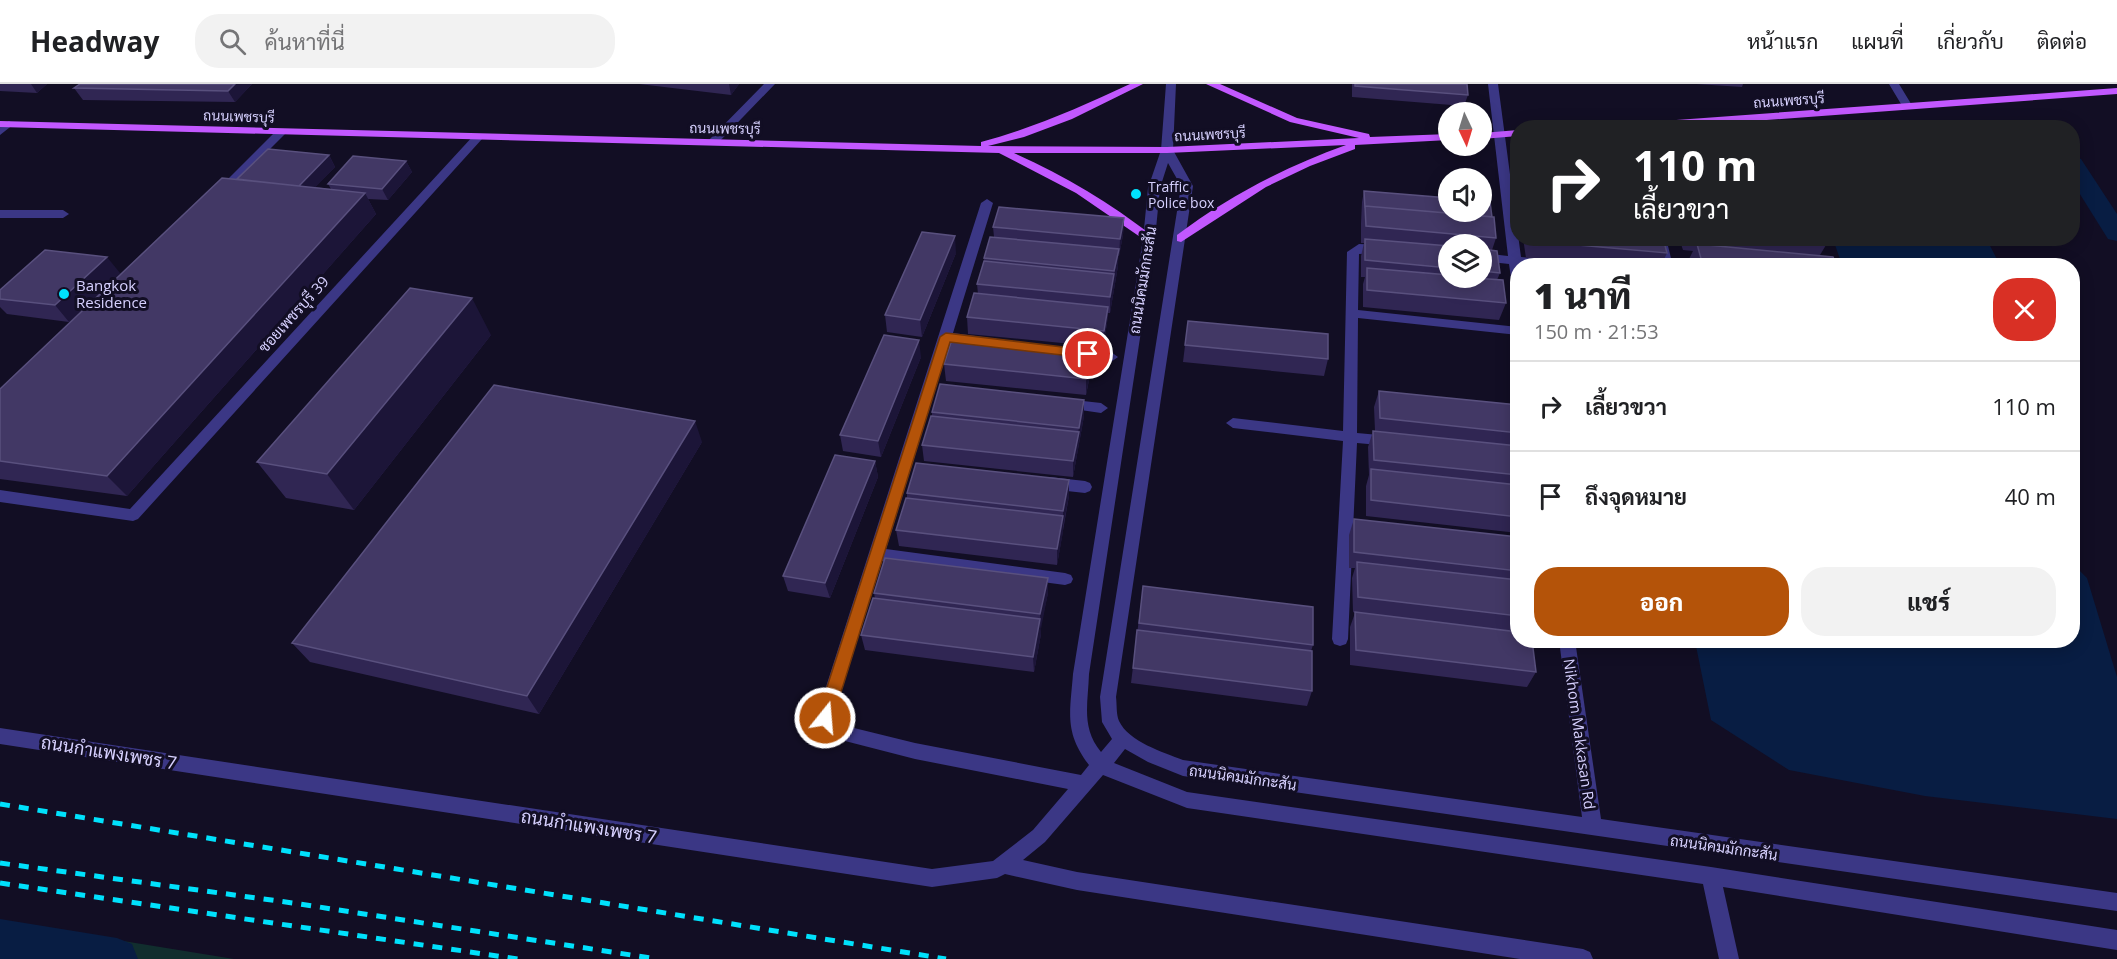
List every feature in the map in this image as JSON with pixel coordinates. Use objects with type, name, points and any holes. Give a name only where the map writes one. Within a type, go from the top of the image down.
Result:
[{"type":"main road","points":[[964,149],[1020,135],[1068,117],[1138,84]]},
{"type":"main road","points":[[1211,84],[1294,120],[1383,141]]},
{"type":"main road","name":"ถนนเพชรบุรี","points":[[1722,120],[2117,91]]},
{"type":"main road","name":"ถนนเพชรบุรี","points":[[5,124],[996,150],[1167,150],[1438,138]]},
{"type":"main road","points":[[1492,135],[1510,134]]},
{"type":"main road","points":[[1181,238],[1209,215],[1247,193],[1323,156],[1369,141]]},
{"type":"main road","points":[[996,150],[1032,164],[1120,216],[1149,239]]},
{"type":"street","points":[[712,143],[770,84]]},
{"type":"street","points":[[1167,150],[1171,84]]},
{"type":"street","points":[[1493,84],[1499,135],[1510,190]]},
{"type":"street","points":[[1894,84],[1908,107]]},
{"type":"street","points":[[0,132],[5,124]]},
{"type":"street","points":[[213,200],[280,132]]},
{"type":"street","name":"ซอยเพชรบุรี 39","points":[[0,496],[133,515],[478,137]]},
{"type":"street","name":"ถนนนิคมมักกะสัน","points":[[1167,150],[1187,186],[1181,238],[1108,697],[1111,723],[1124,738],[1153,756],[1184,768],[2117,902]]},
{"type":"street","name":"ถนนนิคมมักกะสัน","points":[[1167,150],[1154,188],[1149,239],[1081,674],[1078,727],[1085,746],[1101,766],[1149,788],[1187,801],[1711,876],[2117,940]]},
{"type":"street","points":[[987,204],[946,337],[934,389],[909,467],[877,554],[825,718],[844,733],[915,751],[1085,783]]},
{"type":"street","points":[[0,214],[63,214]]},
{"type":"street","points":[[1340,639],[1351,524],[1351,313],[1354,250],[1366,248],[1401,250]]},
{"type":"street","points":[[1492,258],[1510,260]]},
{"type":"street","points":[[1351,313],[1510,330]]},
{"type":"street","points":[[946,337],[1040,348]]},
{"type":"street","points":[[1064,351],[1111,357]]},
{"type":"street","points":[[1055,403],[1101,408]]},
{"type":"street","points":[[1233,423],[1406,443]]},
{"type":"street","points":[[1039,482],[1084,487]]},
{"type":"street","points":[[877,554],[1065,579]]},
{"type":"street","name":"Nikhom Makkasan Rd","points":[[1568,648],[1593,828]]},
{"type":"street","name":"ถนนกำแพงเพชร 7","points":[[0,736],[932,878],[997,869],[1003,865],[1039,836],[1124,738]]},
{"type":"street","points":[[1003,865],[1077,881],[1583,959]]},
{"type":"street","points":[[1711,876],[1729,959]]},
{"type":"green space","points":[[0,921],[234,959],[0,959]]},
{"type":"water","points":[[1835,246],[1990,246],[1996,258],[1840,258]]},
{"type":"water","points":[[2080,571],[2087,578],[2117,677],[2117,819],[1925,796],[1789,770],[1711,720],[1696,648],[2080,648]]},
{"type":"building","points":[[80,84],[235,84],[228,91],[74,88]]},
{"type":"building","points":[[1355,84],[1467,84],[1468,95],[1355,86]]},
{"type":"building","points":[[268,149],[329,155],[299,186],[237,179]]},
{"type":"building","points":[[353,156],[406,161],[382,189],[328,184]]},
{"type":"building","points":[[222,178],[365,193],[107,476],[0,461],[0,389]]},
{"type":"building","points":[[1364,191],[1438,197],[1438,212],[1365,206],[1365,208]]},
{"type":"building","points":[[1365,206],[1438,212],[1438,222],[1492,222],[1492,217],[1494,217],[1496,238],[1492,238],[1492,234],[1453,234],[1366,226]]},
{"type":"building","points":[[999,207],[1124,218],[1120,239],[993,227]]},
{"type":"building","points":[[922,232],[955,236],[920,320],[885,315]]},
{"type":"building","points":[[990,237],[1119,249],[1114,271],[984,258]]},
{"type":"building","points":[[1365,239],[1438,245],[1438,267],[1365,260]]},
{"type":"building","points":[[1589,246],[1665,246],[1667,253]]},
{"type":"building","points":[[1698,246],[1833,258],[1701,258]]},
{"type":"building","points":[[45,250],[107,257],[55,305],[0,299],[0,290]]},
{"type":"building","points":[[1492,250],[1497,251],[1500,273],[1492,272]]},
{"type":"building","points":[[984,261],[1114,274],[1110,297],[977,284]]},
{"type":"building","points":[[1367,268],[1438,274],[1438,288],[1492,288],[1492,279],[1503,280],[1506,303],[1367,290]]},
{"type":"building","points":[[410,288],[472,298],[327,474],[257,462]]},
{"type":"building","points":[[974,293],[1108,307],[1104,331],[967,317]]},
{"type":"building","points":[[1188,321],[1328,334],[1328,359],[1185,345]]},
{"type":"building","points":[[884,335],[919,340],[878,441],[840,435]]},
{"type":"building","points":[[952,339],[1091,353],[1086,379],[944,364]]},
{"type":"building","points":[[940,384],[1084,400],[1079,428],[932,412]]},
{"type":"building","points":[[494,385],[695,421],[527,696],[292,643]]},
{"type":"building","points":[[1379,391],[1510,404],[1510,432],[1380,418]]},
{"type":"building","points":[[931,416],[1079,432],[1073,461],[922,445]]},
{"type":"building","points":[[1373,431],[1510,445],[1510,474],[1374,460]]},
{"type":"building","points":[[835,455],[875,461],[825,583],[783,576]]},
{"type":"building","points":[[916,463],[1069,480],[1063,511],[907,493]]},
{"type":"building","points":[[1371,469],[1510,484],[1510,516],[1371,500]]},
{"type":"building","points":[[906,498],[1063,516],[1057,549],[896,530]]},
{"type":"building","points":[[1354,519],[1510,536],[1510,570],[1354,552]]},
{"type":"building","points":[[885,558],[1048,578],[1040,614],[874,593]]},
{"type":"building","points":[[1357,562],[1510,579],[1510,615],[1358,597]]},
{"type":"building","points":[[1143,586],[1313,607],[1313,645],[1139,623]]},
{"type":"building","points":[[873,598],[1040,619],[1033,657],[861,635]]},
{"type":"building","points":[[1355,612],[1510,631],[1510,648],[1533,648],[1536,672],[1356,650]]},
{"type":"building","points":[[1137,630],[1312,651],[1312,691],[1133,668]]},
{"type":"waterway","points":[[2080,175],[2117,233]]},
{"type":"waterway","points":[[0,939],[117,959]]},
{"type":"railway","points":[[0,804],[946,959]]},
{"type":"railway","points":[[0,863],[293,903],[657,959]]},
{"type":"railway","points":[[0,883],[518,959]]},
{"type":"place","name":"Traffic Police box","points":[[1136,194]]},
{"type":"place","name":"Bangkok Residence","points":[[64,294]]},
{"type":"route","points":[[825,718],[946,337],[1088,354]]}]
